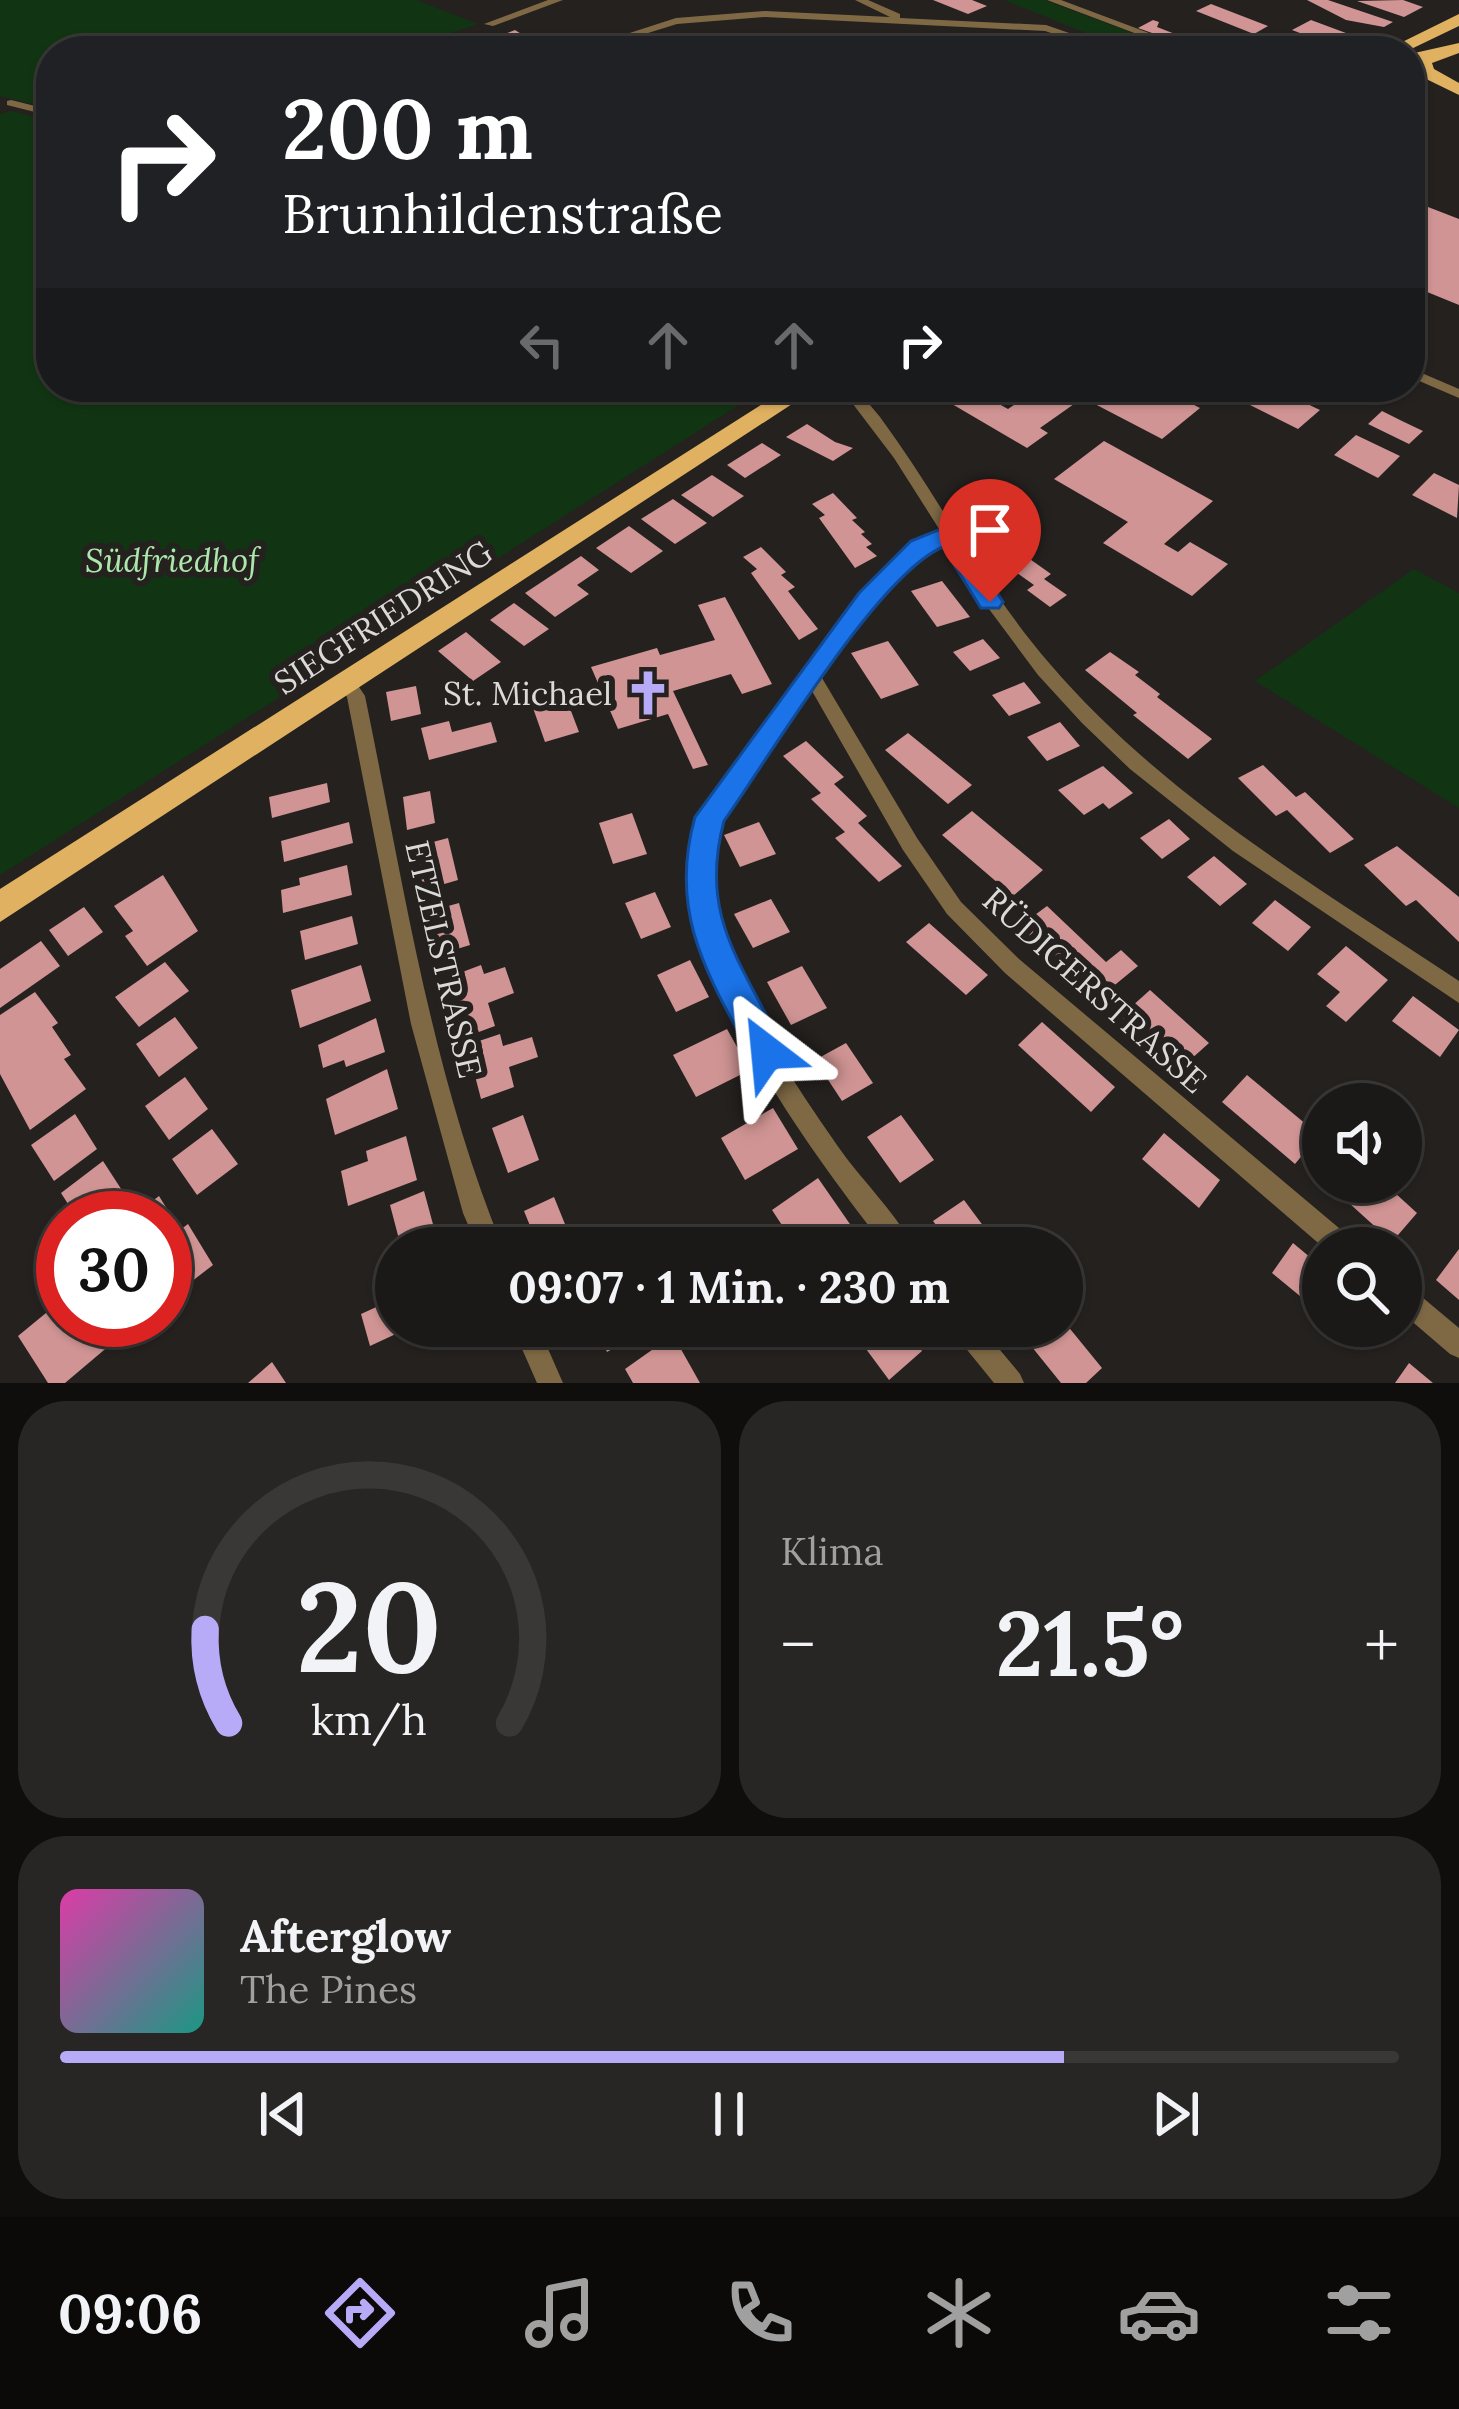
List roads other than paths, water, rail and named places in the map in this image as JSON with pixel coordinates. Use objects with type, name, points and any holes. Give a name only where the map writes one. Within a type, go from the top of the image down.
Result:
[{"type":"main road","points":[[1425,48],[1459,20]]},
{"type":"main road","points":[[1425,51],[1459,48]]},
{"type":"main road","points":[[1425,69],[1459,90]]},
{"type":"main road","points":[[1425,82],[1459,90]]},
{"type":"main road","name":"SIEGFRIEDRING","points":[[0,907],[783,402]]},
{"type":"street","points":[[489,24],[558,0]]},
{"type":"street","points":[[860,0],[899,20]]},
{"type":"street","points":[[1052,0],[1151,36]]},
{"type":"street","points":[[625,36],[720,15],[1046,28],[1070,36]]},
{"type":"street","points":[[11,103],[36,109]]},
{"type":"street","points":[[1425,379],[1459,394]]},
{"type":"street","points":[[860,402],[1007,625],[1114,742],[1218,828],[1459,993]]},
{"type":"street","points":[[884,1227],[851,1186],[767,1052],[714,953],[702,905],[698,859],[710,817],[896,567],[920,547],[948,535]]},
{"type":"street","name":"RÜDIGERSTRASSE","points":[[814,679],[910,844],[955,908],[1012,966],[1318,1227]]},
{"type":"street","name":"ETZELSTRASSE","points":[[347,683],[357,701],[422,1024],[481,1227]]},
{"type":"street","points":[[1422,1314],[1459,1345]]},
{"type":"street","points":[[534,1347],[550,1383]]},
{"type":"street","points":[[981,1347],[1011,1383]]},
{"type":"place","name":"St. Michael","points":[[648,693]]},
{"type":"park label","name":"Südfriedhof","points":[[172,560]]}]
